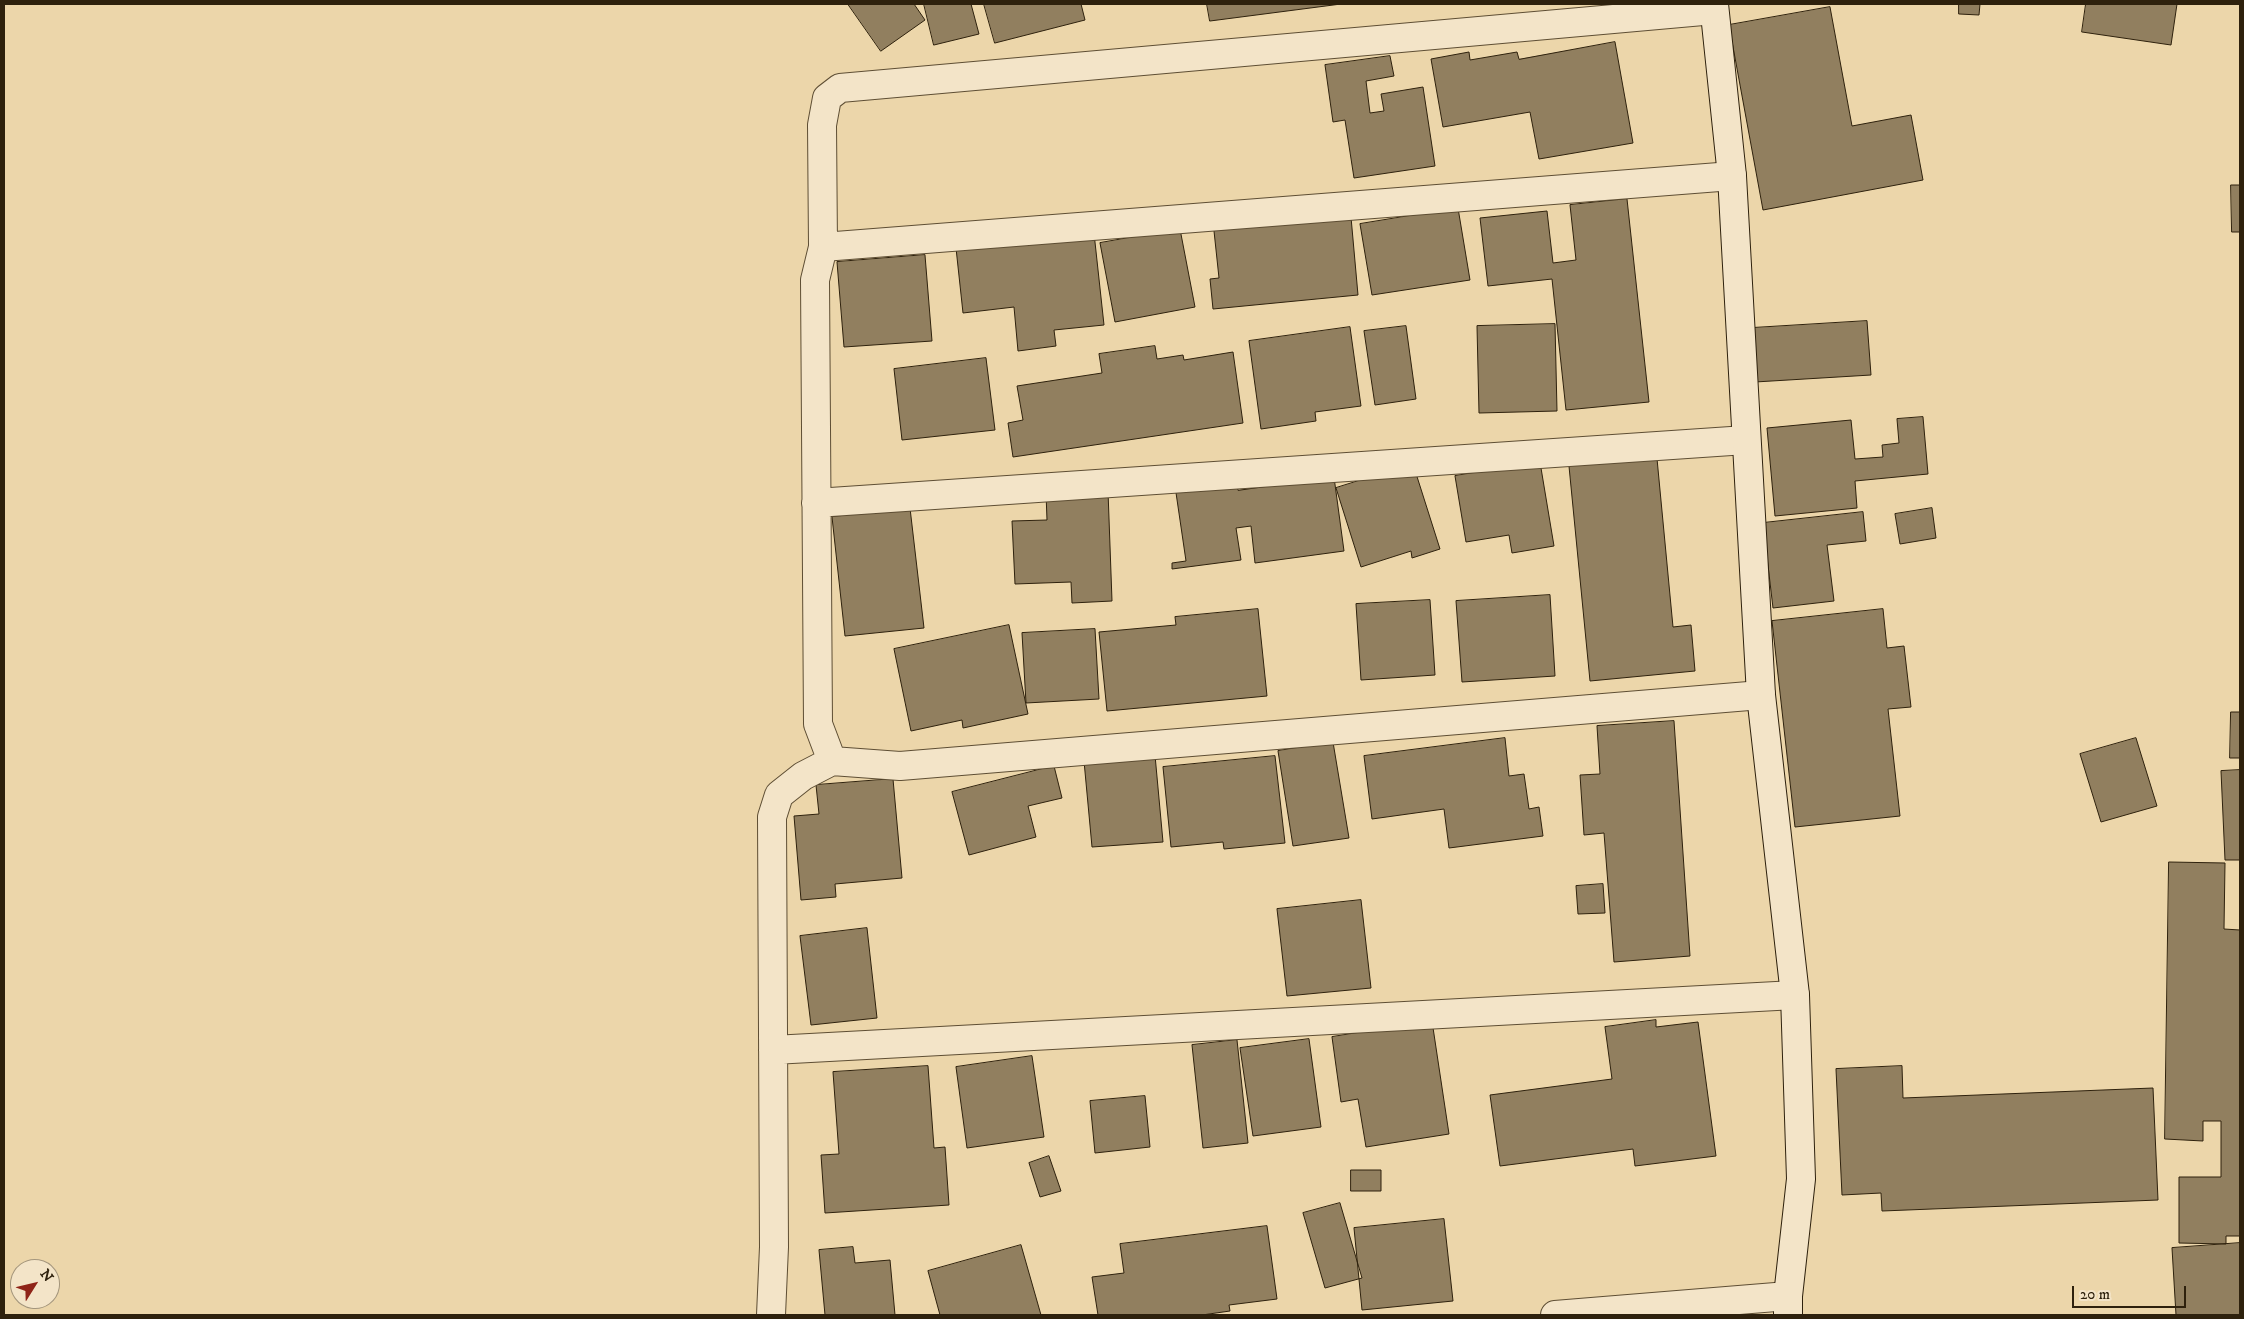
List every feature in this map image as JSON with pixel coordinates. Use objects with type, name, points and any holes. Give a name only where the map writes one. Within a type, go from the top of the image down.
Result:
[{"type":"street","points":[[832,761],[818,724],[816,503],[815,280],[824,246],[822,125],[827,98],[840,88],[1714,7],[1732,176],[1760,695],[1795,995],[1801,1179],[1788,1306],[1555,1315]]},
{"type":"street","points":[[824,246],[1732,176]]},
{"type":"street","points":[[816,503],[1746,440]]},
{"type":"street","points":[[770,1315],[774,1246],[772,816],[779,795],[803,776],[832,761],[900,766],[1760,695]]},
{"type":"street","points":[[773,1050],[1795,995]]},
{"type":"building","points":[[848,4],[914,4],[925,20],[881,51]]},
{"type":"building","points":[[924,4],[971,4],[979,34],[934,45]]},
{"type":"building","points":[[984,4],[1081,4],[1085,20],[995,43]]},
{"type":"building","points":[[1207,4],[1341,4],[1210,21]]},
{"type":"building","points":[[1959,4],[1980,4],[1979,15],[1959,14]]},
{"type":"building","points":[[2086,4],[2177,4],[2171,45],[2082,32]]},
{"type":"building","points":[[1830,7],[1852,126],[1911,115],[1923,180],[1763,210],[1729,25]]},
{"type":"building","points":[[1615,42],[1633,143],[1539,159],[1530,112],[1443,127],[1431,59],[1469,52],[1470,60],[1517,52],[1519,59]]},
{"type":"building","points":[[1390,56],[1394,76],[1366,81],[1370,113],[1384,111],[1381,94],[1423,87],[1435,166],[1354,178],[1345,120],[1333,122],[1325,65]]},
{"type":"building","points":[[2231,185],[2240,185],[2240,232],[2232,232]]},
{"type":"building","points":[[1627,199],[1649,402],[1566,410],[1552,279],[1488,286],[1480,218],[1547,211],[1553,263],[1576,260],[1570,205]]},
{"type":"building","points":[[1458,208],[1470,280],[1372,295],[1360,224]]},
{"type":"building","points":[[1351,217],[1358,295],[1213,309],[1210,279],[1219,278],[1214,231]]},
{"type":"building","points":[[1180,229],[1195,307],[1115,322],[1100,243]]},
{"type":"building","points":[[1094,233],[1104,325],[1054,330],[1056,346],[1018,351],[1014,307],[963,313],[956,248]]},
{"type":"building","points":[[925,255],[932,341],[844,347],[837,262]]},
{"type":"building","points":[[1867,321],[1871,375],[1755,382],[1752,328]]},
{"type":"building","points":[[1555,324],[1557,411],[1479,413],[1477,326]]},
{"type":"building","points":[[1406,326],[1416,399],[1375,405],[1364,331]]},
{"type":"building","points":[[1350,327],[1361,406],[1315,412],[1316,421],[1261,429],[1249,341]]},
{"type":"building","points":[[1155,346],[1157,359],[1183,355],[1184,360],[1233,352],[1243,423],[1013,457],[1008,423],[1023,420],[1017,386],[1102,373],[1099,354]]},
{"type":"building","points":[[986,358],[995,430],[902,440],[894,369]]},
{"type":"building","points":[[1923,417],[1928,474],[1855,481],[1857,508],[1775,516],[1767,428],[1851,420],[1855,459],[1883,457],[1882,445],[1899,443],[1897,419]]},
{"type":"building","points":[[1656,448],[1673,627],[1691,625],[1695,671],[1590,681],[1568,456]]},
{"type":"building","points":[[1540,462],[1554,546],[1512,553],[1509,535],[1466,542],[1455,476]]},
{"type":"building","points":[[1413,464],[1440,549],[1412,558],[1411,551],[1361,567],[1336,488]]},
{"type":"building","points":[[1334,477],[1344,551],[1255,563],[1251,526],[1236,528],[1241,560],[1172,569],[1172,563],[1186,561],[1175,486],[1236,478],[1238,490]]},
{"type":"building","points":[[1108,491],[1112,601],[1072,603],[1071,582],[1015,584],[1012,521],[1047,520],[1046,493]]},
{"type":"building","points":[[910,508],[924,628],[845,636],[832,517]]},
{"type":"building","points":[[1932,508],[1936,538],[1900,544],[1895,514]]},
{"type":"building","points":[[1863,512],[1866,541],[1827,545],[1834,601],[1773,608],[1763,523]]},
{"type":"building","points":[[1550,595],[1555,676],[1462,682],[1456,601]]},
{"type":"building","points":[[1430,600],[1435,675],[1361,680],[1356,604]]},
{"type":"building","points":[[1258,609],[1267,696],[1107,711],[1099,632],[1176,625],[1175,617]]},
{"type":"building","points":[[1883,609],[1887,648],[1904,646],[1911,707],[1888,709],[1900,816],[1795,827],[1772,621]]},
{"type":"building","points":[[1009,625],[1028,714],[963,728],[962,720],[911,731],[894,649]]},
{"type":"building","points":[[1095,629],[1099,699],[1026,703],[1022,633]]},
{"type":"building","points":[[2231,712],[2240,712],[2240,758],[2230,758]]},
{"type":"building","points":[[1674,721],[1690,956],[1614,962],[1604,833],[1584,835],[1580,775],[1600,774],[1597,726]]},
{"type":"building","points":[[1505,738],[1509,776],[1524,774],[1529,809],[1539,807],[1543,836],[1449,848],[1444,809],[1372,819],[1364,756]]},
{"type":"building","points":[[2136,738],[2157,806],[2101,822],[2080,754]]},
{"type":"building","points":[[1333,742],[1349,838],[1293,846],[1278,751]]},
{"type":"building","points":[[1155,755],[1163,842],[1092,847],[1084,761]]},
{"type":"building","points":[[1275,756],[1285,843],[1224,849],[1223,842],[1171,847],[1163,767]]},
{"type":"building","points":[[1054,766],[1062,798],[1028,806],[1036,837],[969,855],[952,792]]},
{"type":"building","points":[[2240,770],[2240,860],[2225,860],[2221,771]]},
{"type":"building","points":[[893,779],[902,878],[835,884],[836,897],[801,900],[794,816],[819,814],[816,785]]},
{"type":"building","points":[[2169,862],[2225,863],[2224,929],[2240,930],[2240,1236],[2226,1236],[2226,1244],[2179,1243],[2179,1177],[2221,1177],[2221,1121],[2203,1121],[2203,1141],[2165,1139]]},
{"type":"building","points":[[1603,884],[1605,913],[1578,914],[1576,886]]},
{"type":"building","points":[[1361,900],[1371,988],[1287,996],[1277,909]]},
{"type":"building","points":[[867,928],[877,1018],[811,1025],[800,936]]},
{"type":"building","points":[[1656,1020],[1656,1027],[1698,1022],[1716,1156],[1635,1166],[1633,1149],[1500,1166],[1490,1095],[1612,1079],[1605,1027]]},
{"type":"building","points":[[1432,1021],[1449,1134],[1366,1147],[1358,1099],[1341,1102],[1332,1037]]},
{"type":"building","points":[[1309,1039],[1321,1127],[1253,1136],[1240,1048]]},
{"type":"building","points":[[1237,1040],[1248,1143],[1203,1148],[1192,1045]]},
{"type":"building","points":[[1032,1056],[1044,1137],[967,1148],[956,1067]]},
{"type":"building","points":[[928,1066],[934,1148],[945,1147],[949,1205],[825,1213],[821,1155],[839,1154],[833,1072]]},
{"type":"building","points":[[1902,1066],[1903,1098],[2153,1088],[2158,1200],[1882,1211],[1881,1193],[1842,1195],[1836,1069]]},
{"type":"building","points":[[1145,1096],[1150,1147],[1095,1153],[1090,1101]]},
{"type":"building","points":[[1049,1156],[1061,1191],[1040,1197],[1029,1163]]},
{"type":"building","points":[[1351,1170],[1381,1170],[1381,1191],[1351,1191]]},
{"type":"building","points":[[1340,1203],[1362,1278],[1325,1288],[1303,1213]]},
{"type":"building","points":[[1444,1219],[1453,1301],[1362,1310],[1354,1228]]},
{"type":"building","points":[[1267,1226],[1277,1299],[1229,1305],[1230,1311],[1202,1315],[1098,1315],[1092,1277],[1124,1273],[1120,1244]]},
{"type":"building","points":[[2240,1243],[2240,1315],[2176,1315],[2172,1248]]},
{"type":"building","points":[[1021,1245],[1041,1315],[940,1315],[928,1271]]},
{"type":"building","points":[[853,1247],[855,1263],[890,1260],[895,1315],[825,1315],[819,1250]]}]
